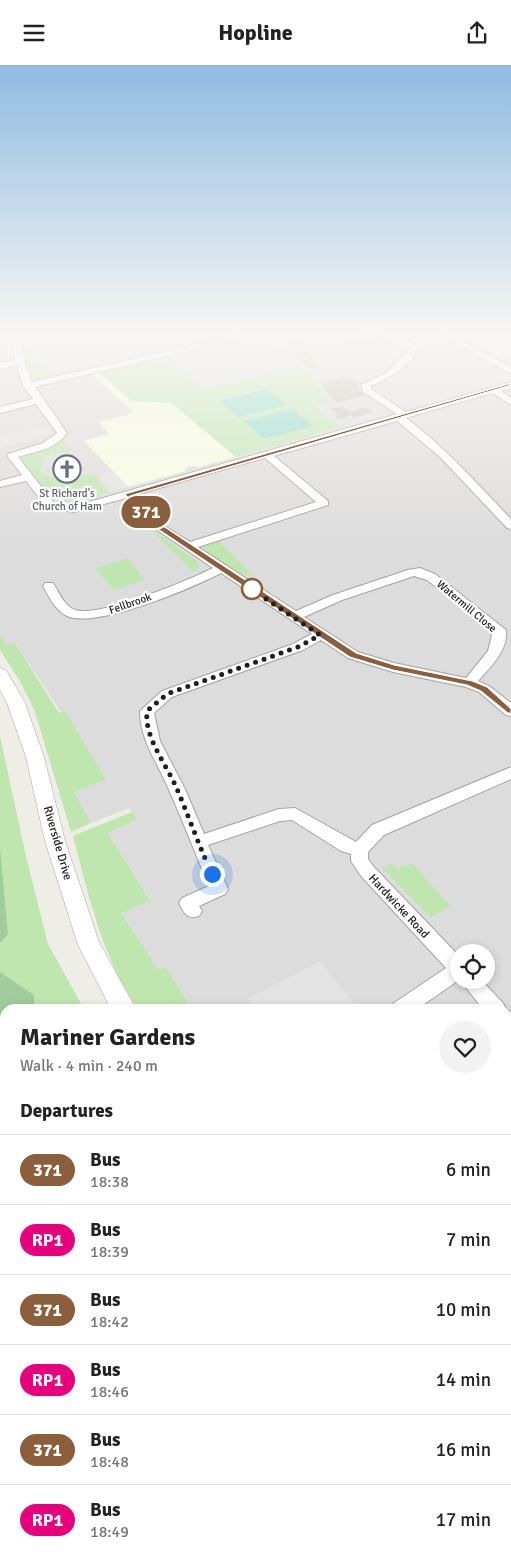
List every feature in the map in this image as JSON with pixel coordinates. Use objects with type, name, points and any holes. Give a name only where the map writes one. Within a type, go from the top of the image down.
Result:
[{"type":"street","points":[[0,410],[21,405]]},
{"type":"street","points":[[40,405],[62,433],[59,439],[12,456],[52,507],[63,510],[75,509],[441,405]]},
{"type":"street","points":[[387,405],[402,416],[511,526]]},
{"type":"street","points":[[189,546],[242,527],[324,503],[267,455]]},
{"type":"street","points":[[0,484],[27,477]]},
{"type":"street","points":[[128,494],[160,528],[353,655],[368,661],[470,683],[484,689],[511,711]]},
{"type":"street","name":"Fellbrook","points":[[49,586],[64,610],[76,614],[91,614],[111,610],[221,569]]},
{"type":"street","name":"Watermill Close","points":[[294,617],[309,609],[361,589],[420,572],[431,577],[499,630],[501,639],[498,649],[470,683]]},
{"type":"street","points":[[193,911],[188,903],[219,889],[197,842],[177,790],[150,734],[146,721],[147,711],[167,694],[298,647],[320,635]]},
{"type":"street","name":"Riverside Drive","points":[[0,674],[16,703],[36,757],[55,841],[89,945],[121,1004]]},
{"type":"street","points":[[197,842],[236,831],[279,815],[295,814],[347,846],[359,850],[378,830],[511,773]]},
{"type":"street","name":"Hardwicke Road","points":[[359,850],[360,861],[367,871],[450,959]]},
{"type":"street","points":[[408,1004],[450,975]]},
{"type":"street","points":[[477,989],[491,1004]]},
{"type":"shaded area","points":[[0,405],[511,405],[511,1004],[189,1004],[166,967],[158,971],[122,912],[150,899],[108,833],[137,820],[129,808],[91,823],[74,792],[106,780],[15,643],[7,646],[0,634]]},
{"type":"shaded area","points":[[125,405],[321,405],[314,407],[342,427],[199,467],[191,466],[185,468],[186,471],[128,487],[84,441],[109,434],[99,422],[134,413]]},
{"type":"shaded area","points":[[224,405],[287,405],[238,417]]},
{"type":"shaded area","points":[[342,406],[350,412],[365,407],[372,412],[355,418],[351,415],[341,420],[335,416],[338,414],[331,409]]},
{"type":"shaded area","points":[[292,409],[313,426],[264,439],[244,421]]},
{"type":"shaded area","points":[[44,426],[50,433],[41,438],[0,448],[0,436]]},
{"type":"shaded area","points":[[113,472],[128,487],[112,491],[98,475]]},
{"type":"shaded area","points":[[320,961],[354,1004],[252,1004],[248,999]]},
{"type":"green space","points":[[173,405],[321,405],[314,407],[342,427],[236,457]]},
{"type":"green space","points":[[63,441],[72,450],[44,457],[39,472],[65,481],[92,473],[109,492],[71,503],[54,500],[21,459],[28,453]]},
{"type":"green space","points":[[156,532],[196,561],[199,564],[198,569],[193,572],[154,533]]},
{"type":"green space","points":[[217,539],[253,576],[241,574],[203,550],[205,544]]},
{"type":"green space","points":[[128,558],[145,580],[114,590],[96,569]]},
{"type":"green space","points":[[0,634],[7,645],[15,643],[59,713],[65,711],[106,780],[74,792],[91,823],[71,832],[35,712],[21,683],[0,650]]},
{"type":"green space","points":[[0,736],[25,852],[48,944],[81,1004],[0,1004]]},
{"type":"green space","points":[[132,812],[137,820],[108,833],[150,900],[122,913],[158,970],[166,967],[189,1004],[135,1004],[115,969],[106,948],[91,904],[73,836]]},
{"type":"green space","points":[[0,848],[8,934],[0,943]]},
{"type":"green space","points":[[392,863],[397,869],[412,863],[451,907],[430,917],[382,868]]},
{"type":"green space","points":[[0,972],[34,995],[34,1004],[0,1004]]},
{"type":"bus line","name":"371","points":[[440,405],[128,494],[160,528],[353,655],[393,667],[470,683],[484,689],[511,711]]},
{"type":"place","name":"St Richard's Church of Ham","points":[[67,469]]},
{"type":"route","points":[[212,874],[167,767],[150,734],[146,721],[147,711],[167,694],[306,644],[320,635],[248,587],[252,589]]}]
